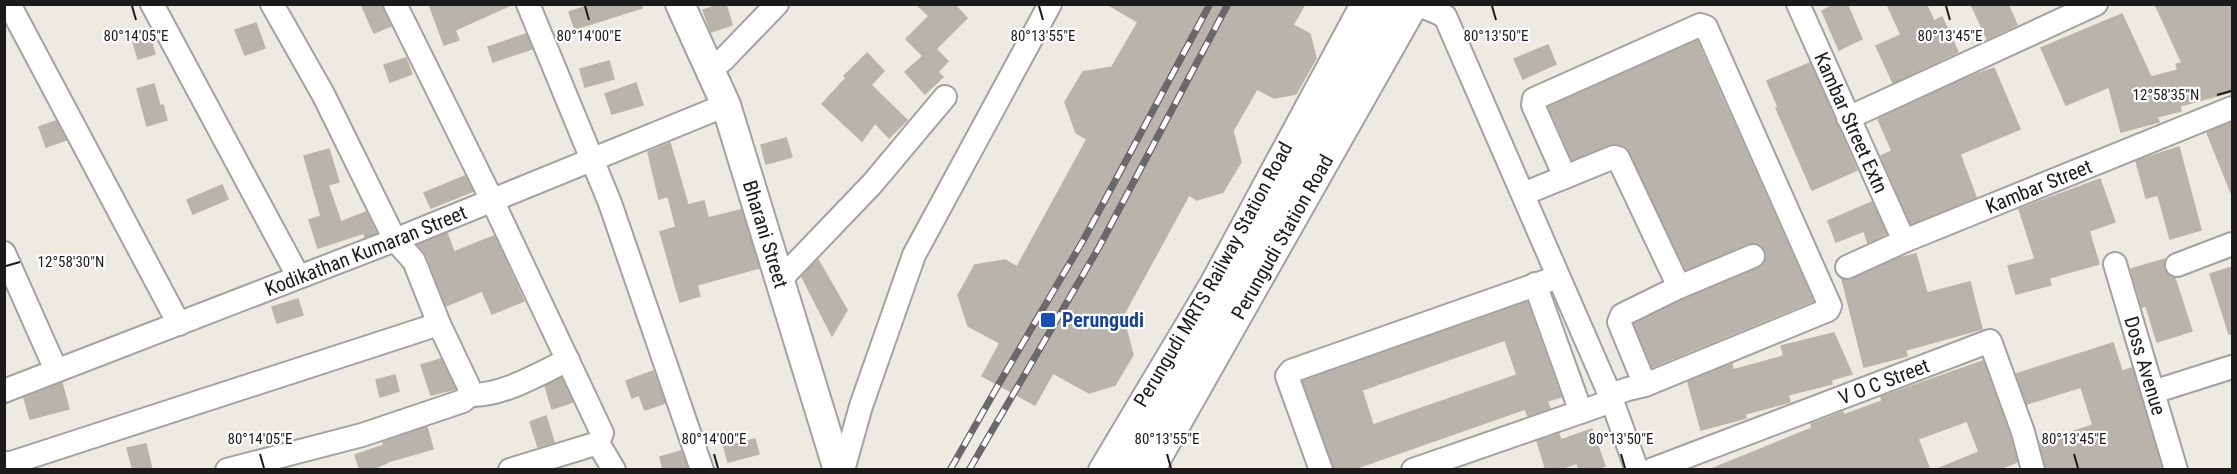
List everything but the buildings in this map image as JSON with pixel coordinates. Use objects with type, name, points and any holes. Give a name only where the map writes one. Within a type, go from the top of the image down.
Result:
[{"type":"street","points":[[9,4],[179,324]]},
{"type":"street","points":[[152,4],[298,276]]},
{"type":"street","points":[[272,4],[323,94],[394,240],[414,261],[470,395]]},
{"type":"street","points":[[395,4],[492,200],[602,434],[598,443],[510,470]]},
{"type":"street","points":[[528,4],[610,203],[702,470]]},
{"type":"street","name":"Bharani Street","points":[[680,4],[726,105],[838,470]]},
{"type":"street","points":[[710,70],[723,60],[777,4]]},
{"type":"street","points":[[843,470],[861,406],[914,255],[1050,4]]},
{"type":"street","name":"Perungudi MRTS Railway Station Road","points":[[1100,470],[1331,80],[1362,4]]},
{"type":"street","name":"Perungudi Station Road","points":[[1126,470],[1331,80],[1385,4]]},
{"type":"street","points":[[1416,4],[1445,16],[1611,398],[1637,470]]},
{"type":"street","name":"Perungudi Station Road","points":[[1150,470],[1416,4]]},
{"type":"street","points":[[1848,118],[2096,4]]},
{"type":"street","name":"Kambar Street Extn","points":[[1805,7],[1848,118],[1904,241]]},
{"type":"street","points":[[1413,470],[1581,412],[1628,388],[1645,385],[1828,310],[1830,306],[1706,27],[1700,25],[1534,99],[1533,105],[1565,177]]},
{"type":"street","points":[[780,280],[872,184],[945,97]]},
{"type":"street","name":"Kodikathan Kumaran Street","points":[[4,391],[394,240],[726,105]]},
{"type":"street","name":"Kambar Street","points":[[1847,267],[1904,241],[2232,108]]},
{"type":"street","points":[[1523,194],[1614,157],[1617,158],[1679,287]]},
{"type":"street","points":[[2177,265],[2232,244]]},
{"type":"street","points":[[4,253],[56,370]]},
{"type":"street","points":[[1645,385],[1619,322],[1622,315],[1679,287],[1752,256]]},
{"type":"street","name":"Doss Avenue","points":[[2115,264],[2176,470]]},
{"type":"street","points":[[1321,470],[1288,379],[1291,371],[1558,277]]},
{"type":"street","points":[[1535,284],[1581,412]]},
{"type":"street","points":[[4,463],[439,324]]},
{"type":"street","name":"V O C Street","points":[[1651,470],[1990,341],[2024,432],[2033,470]]},
{"type":"street","points":[[227,470],[362,435],[463,401],[470,395],[497,391],[568,360]]},
{"type":"street","points":[[2153,392],[2232,367]]},
{"type":"street","points":[[598,443],[614,470]]},
{"type":"railway","points":[[950,470],[1084,239],[1210,4]]},
{"type":"railway","points":[[969,470],[1098,249],[1228,4]]},
{"type":"place","name":"Perungudi","points":[[1048,320]]}]
